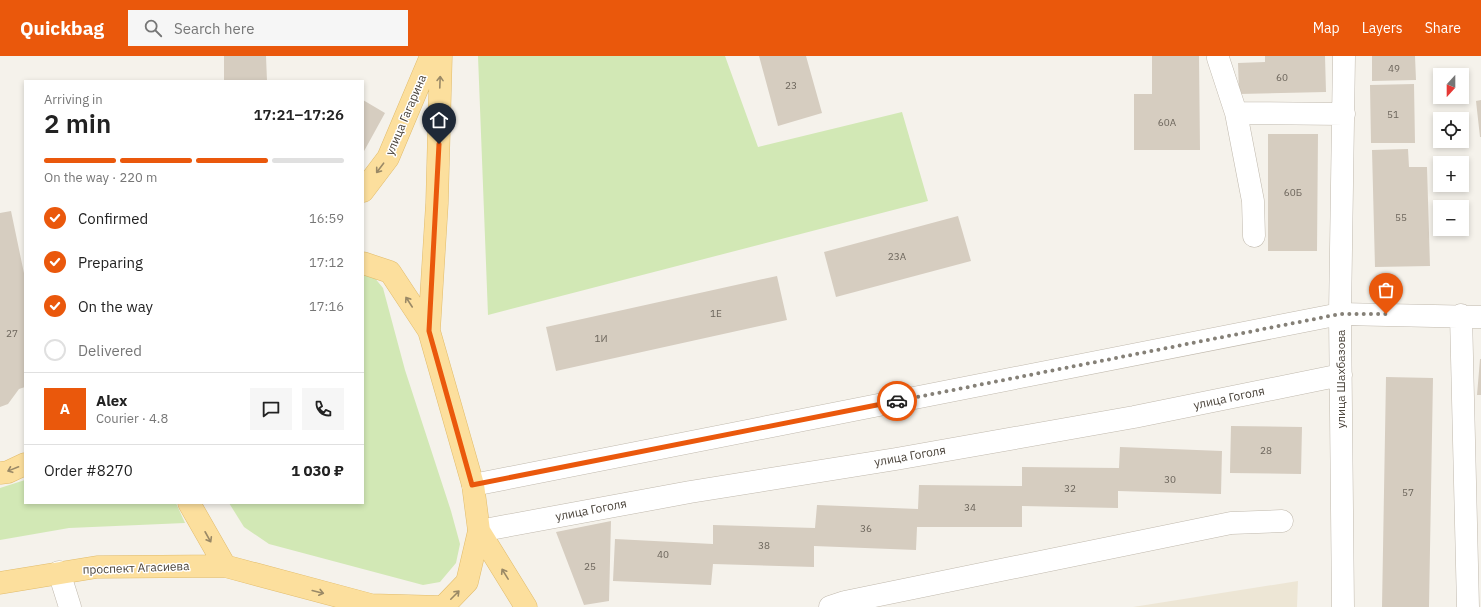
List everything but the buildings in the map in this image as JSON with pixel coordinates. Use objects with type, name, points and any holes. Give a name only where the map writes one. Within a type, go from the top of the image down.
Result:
[{"type":"main road","name":"улица Гагарина","points":[[364,190],[388,158],[431,56]]},
{"type":"main road","name":"улица Гагарина","points":[[429,331],[437,203],[441,56]]},
{"type":"main road","points":[[364,263],[390,272],[429,331],[472,485],[479,532],[526,607]]},
{"type":"main road","points":[[0,473],[8,472],[24,464]]},
{"type":"main road","points":[[190,504],[225,566]]},
{"type":"main road","name":"проспект Агасиева","points":[[0,583],[58,572],[97,567],[225,566],[373,606],[443,607],[467,582],[479,532]]},
{"type":"street","name":"улица Шахбазова","points":[[1343,607],[1340,314],[1344,56]]},
{"type":"street","points":[[1218,58],[1236,113],[1253,202],[1254,236]]},
{"type":"street","points":[[1236,113],[1344,114]]},
{"type":"street","points":[[472,485],[1340,314],[1471,316],[1468,607]]},
{"type":"street","name":"улица Гоголя","points":[[479,532],[690,492],[896,459],[1134,417],[1341,375]]},
{"type":"street","points":[[830,607],[845,602],[1231,524],[1282,521]]},
{"type":"street","points":[[58,572],[70,607]]},
{"type":"shaded area","points":[[1298,581],[1297,607],[1133,607]]},
{"type":"green space","points":[[478,56],[725,56],[758,147],[902,112],[928,201],[488,315]]},
{"type":"green space","points":[[364,272],[374,277],[383,288],[405,370],[451,511],[460,544],[456,563],[440,582],[423,585],[269,544],[244,527],[230,504],[364,504]]},
{"type":"green space","points":[[24,480],[24,504],[176,504],[185,523],[69,528],[0,540],[0,488]]},
{"type":"way so far","points":[[897,401],[1340,314],[1386,314]]},
{"type":"route","points":[[439,144],[429,331],[472,485],[897,401]]}]
